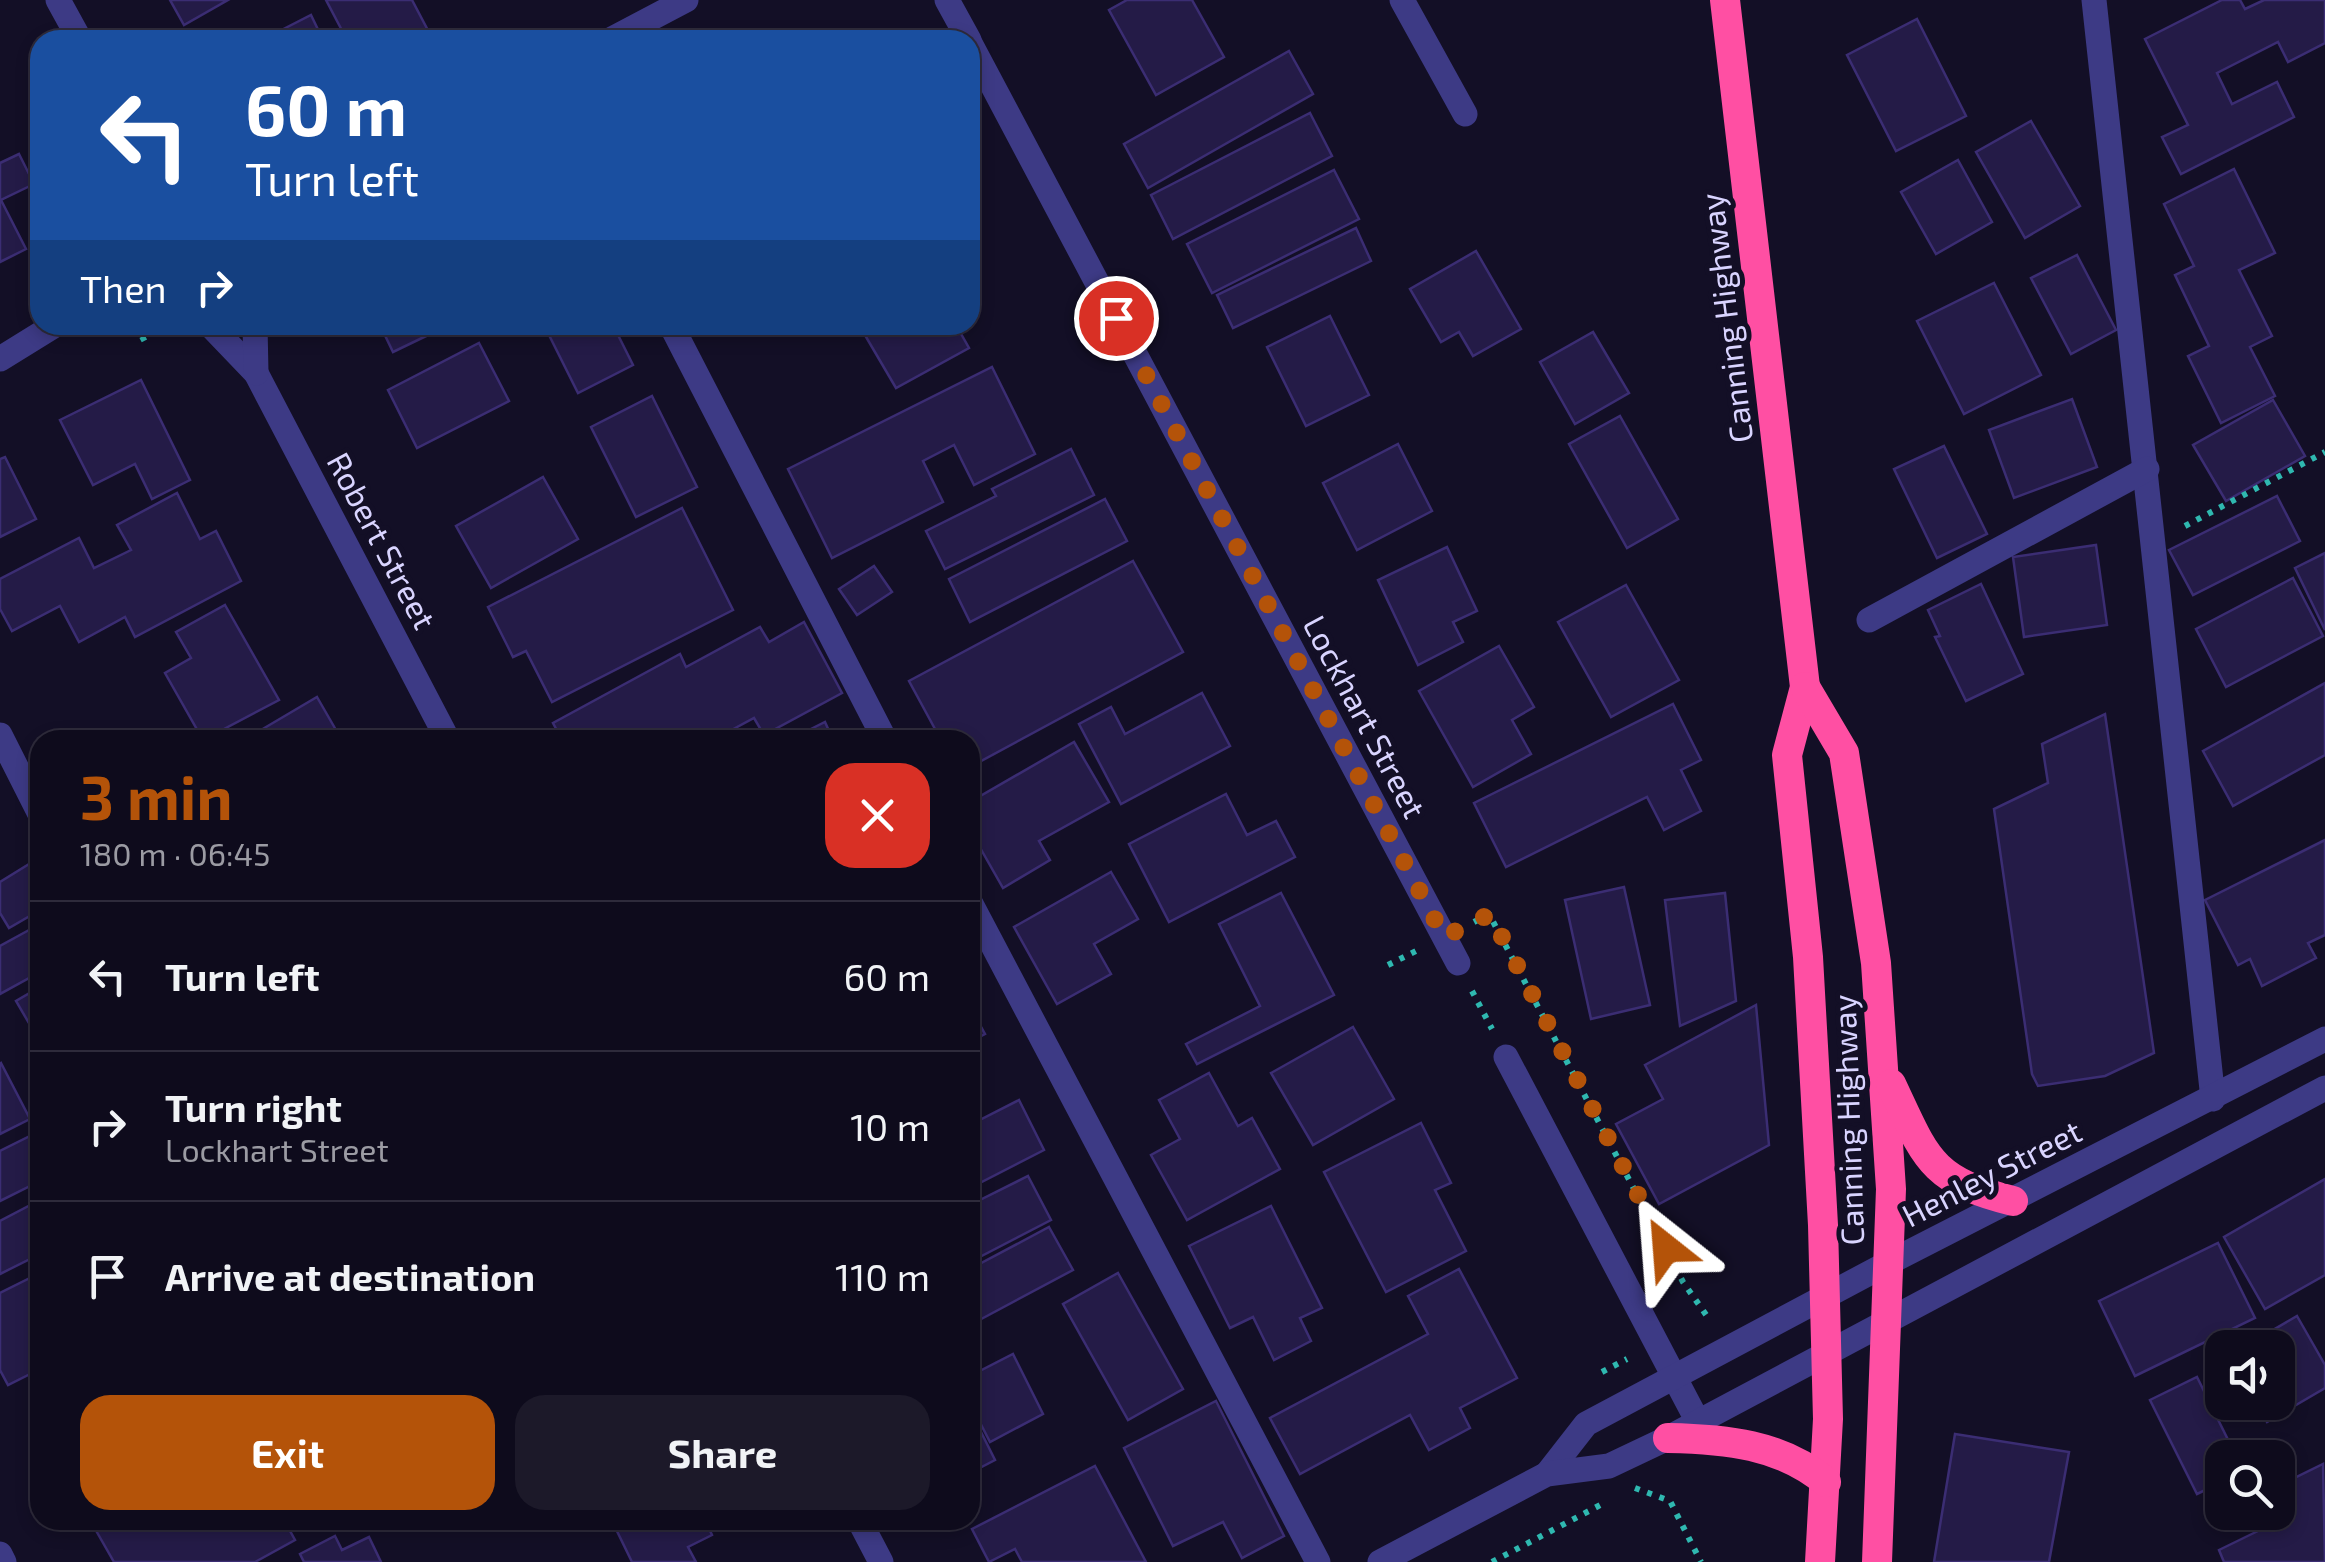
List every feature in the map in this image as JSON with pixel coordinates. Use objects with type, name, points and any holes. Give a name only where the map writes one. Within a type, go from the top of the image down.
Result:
[{"type":"highway","name":"Canning Highway","points":[[1725,0],[1805,687],[1787,755],[1808,958],[1826,1356],[1826,1482],[1820,1562]]},
{"type":"highway","name":"Canning Highway","points":[[1805,687],[1844,754],[1876,963],[1885,1072],[1890,1262],[1877,1562]]},
{"type":"highway","points":[[1885,1072],[1935,1168],[1961,1186],[2013,1201]]},
{"type":"highway","points":[[1668,1438],[1714,1438],[1780,1453],[1826,1482]]},
{"type":"street","points":[[58,0],[74,30]]},
{"type":"street","points":[[629,30],[686,0]]},
{"type":"street","name":"Lockhart Street","points":[[948,0],[963,30]]},
{"type":"street","points":[[1402,0],[1465,114]]},
{"type":"street","points":[[2094,0],[2213,1099]]},
{"type":"street","name":"Lockhart Street","points":[[980,62],[1458,964]]},
{"type":"street","points":[[0,359],[40,335]]},
{"type":"street","name":"Robert Street","points":[[220,335],[256,373],[443,730]]},
{"type":"street","name":"Robert Street","points":[[254,335],[256,373]]},
{"type":"street","points":[[675,335],[880,730]]},
{"type":"street","points":[[1869,620],[2147,469]]},
{"type":"street","points":[[0,736],[30,794]]},
{"type":"street","points":[[980,921],[1318,1562]]},
{"type":"street","name":"Henley Street","points":[[1548,1474],[1586,1424],[1890,1262],[2325,1039]]},
{"type":"street","points":[[1506,1058],[1698,1422]]},
{"type":"street","name":"Henley Street","points":[[1380,1562],[1548,1474],[1609,1466],[1668,1438],[2325,1088]]},
{"type":"street","points":[[864,1530],[881,1562]]},
{"type":"street","points":[[0,1554],[4,1562]]},
{"type":"path","points":[[141,335],[145,342]]},
{"type":"path","points":[[2154,542],[2325,452]]},
{"type":"path","points":[[1388,965],[1490,914],[1683,1282],[1710,1318]]},
{"type":"path","points":[[1458,964],[1506,1058]]},
{"type":"path","points":[[1633,1488],[1670,1501],[1701,1562]]},
{"type":"path","points":[[1492,1562],[1616,1497]]},
{"type":"building","points":[[170,0],[228,0],[184,25]]},
{"type":"building","points":[[326,0],[412,0],[428,30],[342,30]]},
{"type":"building","points":[[1127,0],[1192,0],[1224,57],[1156,95],[1109,10]]},
{"type":"building","points":[[2222,0],[2240,0],[2245,9],[2264,0],[2325,0],[2325,43],[2288,62],[2278,42],[2217,73],[2232,104],[2277,82],[2294,117],[2181,174],[2162,137],[2188,125],[2145,39]]},
{"type":"building","points":[[311,15],[318,30],[282,30]]},
{"type":"building","points":[[1917,19],[1966,116],[1896,151],[1847,55]]},
{"type":"building","points":[[1289,51],[1313,94],[1148,188],[1124,144]]},
{"type":"building","points":[[1310,113],[1332,156],[1173,239],[1151,195]]},
{"type":"building","points":[[2031,121],[2080,206],[2025,238],[1976,152]]},
{"type":"building","points":[[19,154],[30,176],[30,186],[1,200],[26,249],[0,262],[0,163]]},
{"type":"building","points":[[1958,160],[1992,222],[1936,254],[1901,192]]},
{"type":"building","points":[[2234,169],[2275,253],[2239,270],[2272,336],[2250,347],[2275,396],[2221,423],[2188,356],[2209,346],[2175,275],[2194,266],[2164,204]]},
{"type":"building","points":[[1334,170],[1359,219],[1212,293],[1187,244]]},
{"type":"building","points":[[1356,228],[1371,261],[1233,328],[1217,295]]},
{"type":"building","points":[[1476,251],[1521,329],[1473,356],[1459,332],[1441,342],[1410,289]]},
{"type":"building","points":[[2077,255],[2116,330],[2071,354],[2031,278]]},
{"type":"building","points":[[1994,283],[2041,375],[1964,414],[1917,321]]},
{"type":"building","points":[[1330,316],[1369,395],[1306,426],[1267,347]]},
{"type":"building","points":[[1593,332],[1629,393],[1575,424],[1540,362]]},
{"type":"building","points":[[385,335],[428,335],[393,352]]},
{"type":"building","points":[[549,335],[618,335],[633,365],[578,393]]},
{"type":"building","points":[[865,335],[962,335],[969,348],[896,388]]},
{"type":"building","points":[[479,343],[509,401],[417,448],[388,390]]},
{"type":"building","points":[[992,367],[1035,454],[974,485],[954,445],[923,461],[943,502],[832,558],[788,469]]},
{"type":"building","points":[[141,380],[190,480],[152,499],[135,464],[93,485],[60,420]]},
{"type":"building","points":[[652,396],[697,487],[636,517],[591,427]]},
{"type":"building","points":[[2072,399],[2097,467],[2014,498],[1989,430]]},
{"type":"building","points":[[2273,400],[2305,456],[2226,501],[2193,445]]},
{"type":"building","points":[[1620,416],[1678,519],[1627,548],[1569,444]]},
{"type":"building","points":[[1398,444],[1432,511],[1357,550],[1323,483]]},
{"type":"building","points":[[1944,446],[1987,534],[1937,558],[1894,469]]},
{"type":"building","points":[[1071,449],[1094,495],[945,569],[926,531],[996,496],[992,489]]},
{"type":"building","points":[[5,457],[36,519],[0,537],[0,459]]},
{"type":"building","points":[[543,477],[578,539],[491,588],[456,526]]},
{"type":"building","points":[[177,493],[200,539],[216,531],[241,581],[135,637],[125,617],[79,642],[60,606],[12,631],[0,609],[0,579],[79,538],[94,568],[131,550],[117,525]]},
{"type":"building","points":[[2277,496],[2300,541],[2193,595],[2169,550]]},
{"type":"building","points":[[1105,499],[1127,541],[970,622],[949,579]]},
{"type":"building","points":[[682,508],[733,610],[552,702],[526,651],[513,657],[488,607]]},
{"type":"building","points":[[2096,545],[2107,625],[2024,637],[2013,557]]},
{"type":"building","points":[[1447,547],[1477,611],[1453,622],[1463,642],[1418,665],[1378,580]]},
{"type":"building","points":[[2325,553],[2325,630],[2295,568]]},
{"type":"building","points":[[1133,561],[1183,652],[980,762],[980,730],[936,730],[909,681]]},
{"type":"building","points":[[874,566],[892,592],[857,615],[839,589]]},
{"type":"building","points":[[2293,578],[2323,636],[2226,687],[2196,629]]},
{"type":"building","points":[[1981,584],[2023,674],[1966,701],[1935,637],[1940,636],[1928,610]]},
{"type":"building","points":[[1626,585],[1679,680],[1611,717],[1558,622]]},
{"type":"building","points":[[225,605],[279,700],[222,730],[197,730],[165,673],[191,658],[176,632]]},
{"type":"building","points":[[804,622],[842,693],[773,730],[761,730],[754,718],[732,730],[557,730],[553,723],[680,654],[686,667],[760,627],[769,642]]},
{"type":"building","points":[[1499,646],[1534,707],[1512,720],[1531,754],[1473,787],[1419,691]]},
{"type":"building","points":[[2325,683],[2325,755],[2233,806],[2203,751]]},
{"type":"building","points":[[1202,693],[1230,746],[1121,804],[1079,724],[1111,707],[1125,734]]},
{"type":"building","points":[[317,697],[336,730],[261,730]]},
{"type":"building","points":[[1673,704],[1701,760],[1681,770],[1701,811],[1664,830],[1647,797],[1506,867],[1474,803]]},
{"type":"building","points":[[2105,714],[2154,1053],[2105,1076],[2038,1086],[2032,1074],[1994,809],[2048,783],[2042,744]]},
{"type":"building","points":[[825,722],[829,730],[809,730]]},
{"type":"building","points":[[1074,742],[1109,802],[1039,841],[1050,860],[1003,888],[980,848],[980,796]]},
{"type":"building","points":[[1226,794],[1247,835],[1276,821],[1295,857],[1169,922],[1129,844]]},
{"type":"building","points":[[2325,840],[2325,935],[2308,943],[2316,958],[2262,986],[2250,959],[2238,965],[2205,900]]},
{"type":"building","points":[[30,863],[30,916],[9,928],[0,913],[0,882]]},
{"type":"building","points":[[1111,872],[1138,919],[1094,944],[1111,974],[1057,1004],[1014,927]]},
{"type":"building","points":[[1624,887],[1650,1005],[1591,1019],[1565,900]]},
{"type":"building","points":[[1281,893],[1334,995],[1197,1064],[1186,1044],[1260,1006],[1219,924]]},
{"type":"building","points":[[1725,893],[1736,1001],[1680,1026],[1665,900]]},
{"type":"building","points":[[30,930],[30,978],[0,994],[0,946]]},
{"type":"building","points":[[30,993],[30,1025],[16,1001]]},
{"type":"building","points":[[1756,1005],[1769,1145],[1659,1204],[1616,1124],[1663,1099],[1645,1065]]},
{"type":"building","points":[[1353,1027],[1394,1099],[1313,1145],[1271,1073]]},
{"type":"building","points":[[0,1064],[30,1119],[0,1134]]},
{"type":"building","points":[[1209,1073],[1238,1126],[1252,1118],[1280,1169],[1187,1220],[1151,1155],[1180,1139],[1159,1100]]},
{"type":"building","points":[[1019,1100],[1044,1150],[980,1183],[980,1120]]},
{"type":"building","points":[[1421,1123],[1451,1183],[1435,1190],[1466,1251],[1386,1292],[1324,1172]]},
{"type":"building","points":[[30,1136],[30,1186],[0,1201],[0,1151]]},
{"type":"building","points":[[1028,1176],[1051,1220],[980,1257],[980,1200]]},
{"type":"building","points":[[2325,1179],[2325,1275],[2265,1309],[2224,1237]]},
{"type":"building","points":[[30,1205],[30,1259],[0,1274],[0,1221]]},
{"type":"building","points":[[1271,1206],[1322,1308],[1300,1318],[1311,1341],[1274,1360],[1253,1317],[1230,1328],[1189,1246]]},
{"type":"building","points":[[1049,1227],[1073,1270],[980,1320],[980,1264]]},
{"type":"building","points":[[2218,1243],[2255,1318],[2230,1330],[2205,1330],[2205,1342],[2135,1376],[2099,1301]]},
{"type":"building","points":[[1459,1269],[1517,1378],[1460,1408],[1470,1428],[1429,1450],[1410,1415],[1300,1474],[1270,1418],[1428,1334],[1408,1296]]},
{"type":"building","points":[[1118,1273],[1183,1389],[1128,1420],[1063,1304]]},
{"type":"building","points":[[30,1278],[30,1374],[8,1385],[0,1370],[0,1293]]},
{"type":"building","points":[[2297,1316],[2325,1365],[2325,1388],[2295,1406],[2295,1330],[2273,1330]]},
{"type":"building","points":[[1013,1354],[1043,1414],[990,1442],[980,1422],[980,1371]]},
{"type":"building","points":[[2197,1377],[2205,1393],[2205,1420],[2218,1420],[2228,1440],[2205,1440],[2205,1490],[2197,1494],[2150,1400]]},
{"type":"building","points":[[1216,1401],[1284,1536],[1242,1558],[1223,1522],[1173,1546],[1124,1448]]},
{"type":"building","points":[[980,1430],[995,1460],[980,1468]]},
{"type":"building","points":[[1955,1434],[2069,1452],[2049,1562],[1934,1562]]},
{"type":"building","points":[[2323,1464],[2325,1562],[2224,1562],[2219,1550],[2260,1530],[2295,1530],[2295,1478]]},
{"type":"building","points":[[1095,1466],[1146,1562],[1022,1562],[1015,1549],[989,1562],[973,1530],[980,1530],[980,1525]]},
{"type":"building","points":[[96,1530],[290,1530],[295,1540],[255,1562],[114,1562]]},
{"type":"building","points":[[616,1530],[710,1530],[712,1535],[688,1547],[696,1562],[632,1562]]},
{"type":"building","points":[[335,1536],[342,1550],[369,1537],[381,1562],[304,1562],[300,1554]]},
{"type":"route","points":[[1116,318],[1444,937],[1490,914],[1666,1248]]}]
